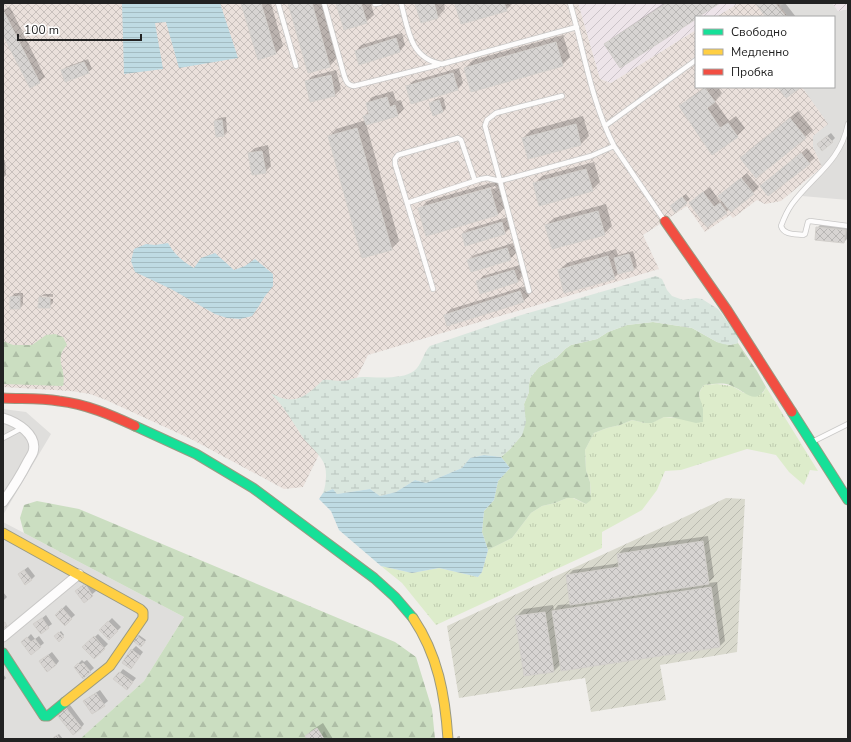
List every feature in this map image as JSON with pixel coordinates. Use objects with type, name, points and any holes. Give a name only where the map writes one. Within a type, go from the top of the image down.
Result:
[{"type":"street","points":[[665,221],[727,310],[848,500]]},
{"type":"street","points":[[3,398],[60,401],[96,409],[150,432],[197,455],[254,489],[376,581],[414,618],[427,640],[436,662],[442,684],[447,718],[448,739]]},
{"type":"street","points":[[3,418],[22,428],[31,437],[34,444],[33,452],[16,483],[3,502]]},
{"type":"street","points":[[3,533],[143,611],[143,618],[110,666],[48,716],[44,716],[40,712],[3,653]]},
{"type":"street","points":[[3,637],[79,574]]},
{"type":"lane","points":[[278,3],[296,66]]},
{"type":"lane","points":[[324,3],[346,82],[350,86],[442,64],[577,27]]},
{"type":"lane","points":[[400,3],[412,42],[416,49],[426,60],[442,64]]},
{"type":"lane","points":[[570,3],[596,101],[605,126],[614,146],[665,221]]},
{"type":"lane","points":[[605,126],[695,61]]},
{"type":"lane","points":[[529,291],[485,126],[487,120],[496,114],[562,96]]},
{"type":"lane","points":[[848,124],[846,134],[837,154],[792,204],[781,226],[783,231],[786,233],[803,235],[805,234],[808,222],[810,221],[848,226]]},
{"type":"lane","points":[[433,289],[395,164],[395,159],[398,155],[458,138],[461,140],[475,181]]},
{"type":"lane","points":[[407,203],[475,181],[487,178],[500,181],[591,156],[614,146]]},
{"type":"lane","points":[[811,442],[848,424]]},
{"type":"lane","points":[[3,438],[22,428]]},
{"type":"shaded area","points":[[3,3],[578,3],[600,79],[611,83],[695,31],[695,88],[803,88],[828,124],[813,136],[813,147],[822,167],[781,201],[765,204],[757,200],[733,218],[730,215],[705,232],[687,206],[643,235],[659,269],[368,355],[303,487],[284,489],[191,439],[90,394],[71,391],[3,387]]},
{"type":"shaded area","points":[[578,3],[739,3],[718,16],[695,16],[695,31],[611,83],[600,79]]},
{"type":"shaded area","points":[[739,3],[778,3],[787,16],[718,16]]},
{"type":"shaded area","points":[[786,3],[833,3],[838,11],[848,9],[848,200],[802,196],[822,167],[813,147],[813,136],[827,124],[803,88],[835,88],[835,16],[787,16],[780,6]]},
{"type":"shaded area","points":[[832,3],[848,3],[848,9],[838,11]]},
{"type":"shaded area","points":[[3,409],[26,412],[51,434],[3,515]]},
{"type":"shaded area","points":[[726,498],[745,499],[737,652],[660,665],[666,700],[591,712],[585,678],[459,698],[447,626]]},
{"type":"shaded area","points":[[3,522],[184,617],[144,681],[80,739],[3,739]]},
{"type":"green space","points":[[656,276],[662,279],[667,290],[672,296],[683,300],[696,298],[702,299],[718,309],[738,336],[738,343],[730,345],[723,344],[692,328],[653,322],[627,325],[608,332],[597,339],[571,345],[556,358],[539,367],[530,378],[529,392],[524,404],[526,422],[522,435],[510,449],[501,457],[484,455],[470,458],[462,468],[426,483],[415,480],[396,492],[380,496],[370,489],[337,494],[333,489],[323,493],[326,476],[324,462],[304,439],[281,404],[271,394],[284,399],[297,399],[307,394],[323,380],[341,381],[359,377],[403,376],[409,374],[417,368],[430,346],[518,316]]},
{"type":"green space","points":[[653,322],[692,328],[717,342],[730,345],[738,343],[766,387],[762,393],[754,397],[726,384],[704,385],[699,394],[703,409],[703,422],[696,423],[671,417],[664,417],[652,423],[632,420],[594,433],[585,450],[586,470],[590,482],[591,500],[586,504],[574,498],[567,498],[542,506],[531,513],[512,538],[488,550],[482,532],[484,511],[494,500],[498,481],[510,468],[501,457],[522,435],[525,416],[524,404],[529,392],[530,378],[539,367],[556,358],[571,345],[597,339],[608,332],[627,325]]},
{"type":"green space","points":[[55,334],[63,337],[67,345],[61,355],[64,380],[63,386],[3,384],[3,341],[13,345],[32,345],[46,335]]},
{"type":"green space","points":[[717,384],[732,386],[744,393],[763,393],[766,387],[818,471],[810,470],[804,485],[789,472],[776,455],[747,449],[681,470],[665,471],[657,490],[642,510],[602,532],[602,548],[436,625],[402,583],[381,566],[412,573],[439,568],[478,577],[482,572],[488,550],[512,538],[531,513],[542,506],[567,498],[573,498],[586,504],[591,494],[590,482],[586,470],[585,450],[594,433],[632,420],[651,423],[664,417],[677,418],[701,402],[700,393],[704,385]]},
{"type":"green space","points":[[37,501],[79,509],[395,642],[416,657],[432,709],[435,739],[80,739],[144,681],[184,617],[24,533],[20,518],[24,505]]},
{"type":"water","points":[[122,3],[220,3],[238,58],[179,68],[166,22],[155,23],[163,69],[124,74]]},
{"type":"water","points":[[168,243],[179,257],[194,268],[201,258],[215,253],[234,270],[245,266],[255,259],[273,274],[273,286],[252,316],[240,319],[227,318],[215,314],[171,289],[135,272],[131,261],[134,249],[146,244],[155,245]]},
{"type":"water","points":[[484,455],[501,457],[510,468],[498,481],[494,500],[484,511],[482,532],[488,550],[482,572],[478,577],[439,568],[412,573],[381,566],[339,530],[331,511],[319,499],[323,493],[333,489],[337,494],[370,489],[380,496],[396,492],[415,480],[426,483],[462,468],[470,458]]},
{"type":"building","points":[[241,3],[261,3],[276,54],[258,60]]},
{"type":"building","points":[[288,3],[312,3],[330,67],[308,73]]},
{"type":"building","points":[[336,3],[361,3],[367,23],[344,30]]},
{"type":"building","points":[[415,3],[434,3],[438,18],[421,23]]},
{"type":"building","points":[[504,3],[507,11],[461,24],[455,4]]},
{"type":"building","points":[[667,3],[720,3],[700,16],[695,16],[695,20],[620,68],[604,44]]},
{"type":"building","points":[[755,3],[775,3],[785,16],[765,16]]},
{"type":"building","points":[[4,12],[40,83],[30,88],[3,35]]},
{"type":"building","points":[[396,38],[400,52],[359,65],[355,51]]},
{"type":"building","points":[[556,42],[563,66],[471,92],[464,68]]},
{"type":"building","points":[[84,62],[89,73],[65,82],[61,70]]},
{"type":"building","points":[[453,73],[458,90],[411,104],[406,86]]},
{"type":"building","points":[[331,75],[335,96],[310,102],[305,81]]},
{"type":"building","points":[[705,88],[715,102],[707,108],[720,128],[728,123],[738,137],[712,155],[679,106]]},
{"type":"building","points":[[779,88],[800,88],[786,98]]},
{"type":"building","points":[[387,97],[390,107],[395,105],[398,116],[366,125],[363,116],[369,114],[366,103]]},
{"type":"building","points":[[439,100],[443,112],[433,116],[429,103]]},
{"type":"building","points":[[790,118],[806,138],[756,178],[740,158]]},
{"type":"building","points":[[222,120],[224,136],[216,137],[214,121]]},
{"type":"building","points":[[576,124],[581,145],[528,159],[522,138]]},
{"type":"building","points":[[357,128],[392,250],[362,258],[328,136]]},
{"type":"building","points":[[827,136],[833,142],[822,151],[817,144]]},
{"type":"building","points":[[262,151],[266,173],[252,175],[248,153]]},
{"type":"building","points":[[801,153],[810,164],[768,196],[760,186]]},
{"type":"building","points":[[586,169],[593,191],[539,206],[533,183]]},
{"type":"building","points":[[741,178],[754,194],[731,212],[718,196]]},
{"type":"building","points":[[490,188],[498,215],[426,236],[418,208]]},
{"type":"building","points":[[703,192],[714,207],[720,203],[727,213],[707,227],[689,203]]},
{"type":"building","points":[[682,197],[687,203],[675,213],[670,206]]},
{"type":"building","points":[[598,211],[605,235],[552,249],[545,225]]},
{"type":"building","points":[[502,222],[505,234],[465,246],[462,234]]},
{"type":"building","points":[[816,227],[846,230],[844,243],[815,240]]},
{"type":"building","points":[[507,248],[511,260],[471,272],[467,260]]},
{"type":"building","points":[[629,254],[634,270],[618,274],[614,258]]},
{"type":"building","points":[[608,256],[615,279],[564,293],[558,270]]},
{"type":"building","points":[[514,270],[518,282],[480,294],[476,281]]},
{"type":"building","points":[[520,291],[524,302],[447,326],[444,315]]},
{"type":"building","points":[[20,296],[20,309],[10,309],[10,297]]},
{"type":"building","points":[[39,297],[50,298],[50,308],[38,308]]},
{"type":"building","points":[[703,541],[709,584],[570,605],[566,575],[619,567],[617,554]]},
{"type":"building","points":[[24,570],[32,580],[25,585],[18,574]]},
{"type":"building","points":[[85,584],[93,596],[84,603],[75,591]]},
{"type":"building","points":[[711,587],[720,647],[561,671],[552,611]]},
{"type":"building","points":[[62,608],[72,619],[65,626],[55,615]]},
{"type":"building","points":[[545,612],[554,672],[524,676],[515,616]]},
{"type":"building","points":[[42,618],[49,628],[41,634],[33,624]]},
{"type":"building","points":[[108,621],[118,631],[109,640],[99,630]]},
{"type":"building","points":[[5,622],[7,626],[3,629],[3,623]]},
{"type":"building","points":[[59,632],[64,637],[59,642],[54,636]]},
{"type":"building","points":[[94,636],[105,649],[94,659],[82,647]]},
{"type":"building","points":[[137,636],[145,642],[141,647],[133,641]]},
{"type":"building","points":[[27,637],[31,642],[35,639],[41,647],[31,655],[21,642]]},
{"type":"building","points":[[131,649],[140,656],[131,669],[122,663]]},
{"type":"building","points":[[48,655],[56,665],[47,672],[39,661]]},
{"type":"building","points":[[78,663],[80,665],[83,663],[91,672],[83,679],[74,667]]},
{"type":"building","points":[[119,672],[133,682],[127,690],[113,679]]},
{"type":"building","points":[[96,693],[105,706],[92,714],[83,701]]},
{"type":"building","points":[[66,708],[82,728],[73,735],[57,715]]},
{"type":"building","points":[[317,728],[324,739],[307,739],[305,736]]},
{"type":"building","points":[[57,735],[60,739],[52,739]]},
{"type":"traffic: fast","points":[[792,412],[848,500]]},
{"type":"traffic: fast","points":[[135,426],[196,454],[253,488],[374,578],[395,597],[413,618]]},
{"type":"traffic: fast","points":[[3,653],[44,716],[48,716],[65,702]]},
{"type":"traffic: slow","points":[[3,533],[143,612],[143,618],[110,666],[65,702]]},
{"type":"traffic: slow","points":[[413,618],[429,646],[439,676],[445,707],[448,739]]},
{"type":"traffic: jam","points":[[665,221],[727,310],[792,412]]},
{"type":"traffic: jam","points":[[3,398],[45,399],[69,402],[98,410],[135,426]]}]
